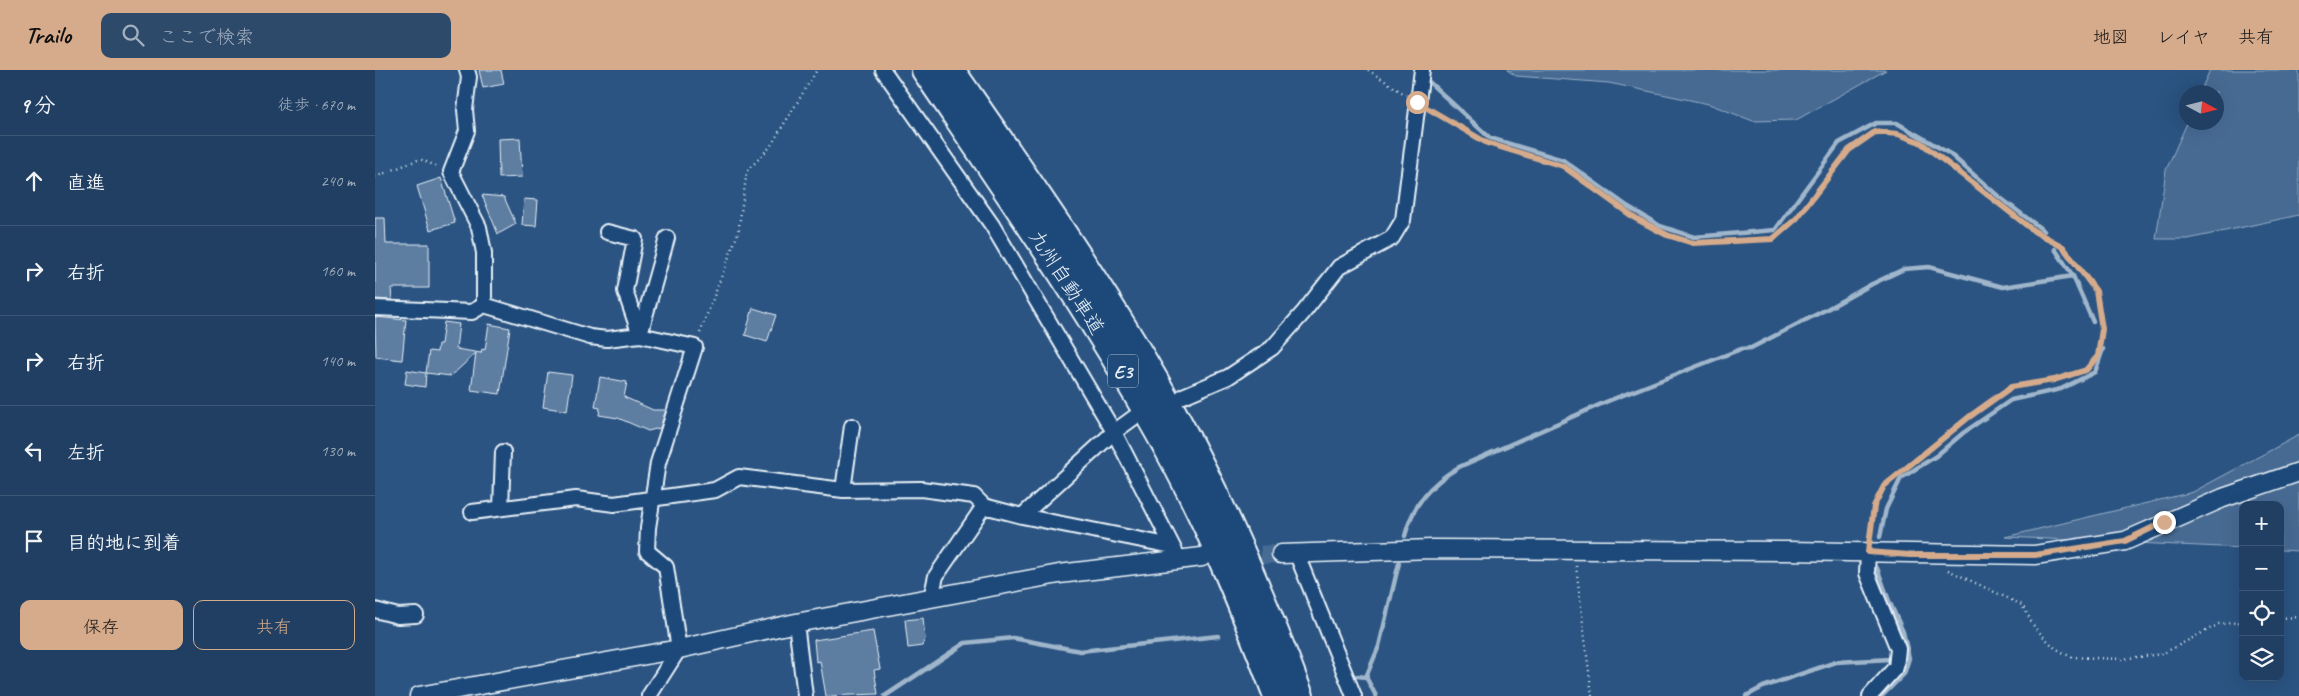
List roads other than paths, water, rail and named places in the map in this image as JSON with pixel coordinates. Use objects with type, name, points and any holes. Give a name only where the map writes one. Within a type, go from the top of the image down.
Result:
[{"type":"highway","name":"九州自動車道","points":[[925,70],[1093,321],[1157,429],[1205,522],[1245,613],[1277,696]]},
{"type":"highway","name":"九州自動車道","points":[[951,70],[1059,227],[1117,318],[1177,420],[1225,515],[1266,604],[1300,696]]},
{"type":"street","points":[[467,70],[469,77],[465,110],[467,131],[451,172],[479,227],[484,253],[484,304]]},
{"type":"street","points":[[883,70],[992,225],[1114,432],[1175,552]]},
{"type":"street","points":[[1183,396],[1228,378],[1272,348],[1303,313],[1339,267],[1392,238],[1403,220],[1422,70]]},
{"type":"street","points":[[607,232],[635,239],[625,291],[640,335]]},
{"type":"street","points":[[640,335],[667,238]]},
{"type":"street","points":[[375,308],[471,312],[484,304],[590,337],[607,339],[640,335],[695,347],[657,463],[654,497],[648,528],[647,551],[666,567],[679,649],[649,696]]},
{"type":"street","points":[[1022,516],[1114,432],[1136,416]]},
{"type":"street","points":[[843,490],[853,426]]},
{"type":"street","points":[[501,508],[503,452]]},
{"type":"street","points":[[1354,696],[1289,554],[1433,549],[2035,555],[2125,541],[2223,498],[2299,472]]},
{"type":"street","points":[[472,512],[576,499],[614,504],[715,490],[739,478],[843,490],[930,490],[974,496],[984,506],[1202,557]]},
{"type":"street","points":[[931,598],[935,576],[984,506]]},
{"type":"street","points":[[419,696],[679,649],[796,623],[1175,552]]},
{"type":"street","points":[[1868,552],[1867,573],[1898,649],[1896,667],[1870,696]]},
{"type":"street","points":[[375,610],[398,616],[416,615]]},
{"type":"street","points":[[796,623],[805,696]]},
{"type":"waterway","points":[[1428,81],[1490,138],[1563,160],[1627,206],[1660,226],[1694,237],[1775,230],[1839,143],[1876,123],[1897,123],[1950,154],[1998,196],[2044,231]]},
{"type":"waterway","points":[[2055,249],[2073,276],[2093,322]]},
{"type":"waterway","points":[[1405,536],[1413,514],[1424,496],[1439,480],[1459,467],[1608,401],[1741,349],[1751,348],[1904,269],[1929,267],[2003,287],[2073,276]]},
{"type":"waterway","points":[[1880,537],[1886,509],[1901,478],[1936,456],[1963,433],[2011,400],[2061,389],[2095,372],[2103,349]]},
{"type":"waterway","points":[[1376,696],[1366,677],[1379,646],[1399,563]]},
{"type":"waterway","points":[[1877,568],[1903,632],[1909,658],[1904,674],[1882,696]]},
{"type":"waterway","points":[[885,696],[965,643],[1013,638],[1080,651],[1218,636]]},
{"type":"waterway","points":[[1746,696],[1763,687],[1836,662],[1909,658]]},
{"type":"waterway","points":[[1357,676],[1366,677]]},
{"type":"tunnel","points":[[1234,556],[1281,554]]}]
